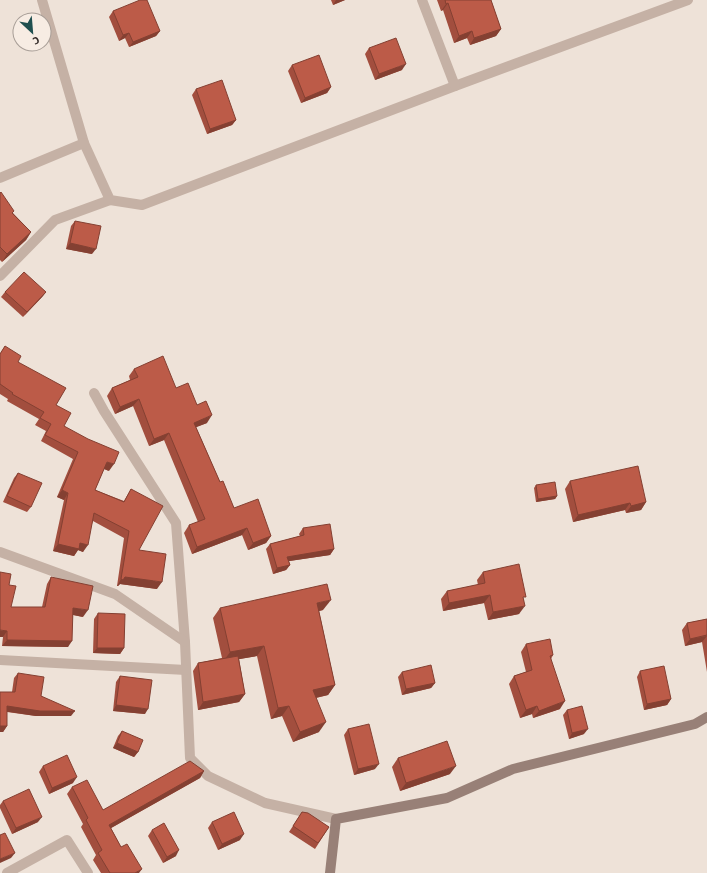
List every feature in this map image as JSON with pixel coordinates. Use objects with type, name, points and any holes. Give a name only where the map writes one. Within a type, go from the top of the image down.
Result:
[{"type":"street","points":[[42,0],[84,143],[110,200]]},
{"type":"street","points":[[422,0],[455,86]]},
{"type":"street","points":[[0,276],[55,220],[110,200],[142,205],[455,86],[688,0]]},
{"type":"street","points":[[0,178],[84,143]]},
{"type":"street","points":[[94,393],[104,412],[176,523],[185,642],[190,758],[208,776],[265,803],[336,819],[447,798],[513,769],[695,724],[707,717]]},
{"type":"street","points":[[0,552],[115,594],[185,642]]},
{"type":"street","points":[[0,660],[186,670]]},
{"type":"street","points":[[330,873],[336,819]]},
{"type":"street","points":[[7,873],[67,840],[88,873]]},
{"type":"building","points":[[140,0],[147,0],[160,31],[133,42],[129,33],[123,35],[113,11]]},
{"type":"building","points":[[445,0],[491,0],[501,29],[474,38],[472,31],[459,36],[448,3],[446,4]]},
{"type":"building","points":[[396,38],[406,64],[379,74],[369,48]]},
{"type":"building","points":[[319,55],[331,87],[305,98],[292,65]]},
{"type":"building","points":[[222,80],[236,120],[210,129],[196,89]]},
{"type":"building","points":[[1,192],[14,211],[12,213],[31,232],[7,254],[0,247]]},
{"type":"building","points":[[75,221],[101,226],[96,249],[70,243]]},
{"type":"building","points":[[24,272],[46,292],[27,312],[5,292]]},
{"type":"building","points":[[5,346],[21,356],[18,362],[66,388],[56,405],[71,413],[64,426],[88,439],[119,452],[114,464],[107,462],[95,490],[124,502],[131,489],[163,506],[139,550],[166,554],[162,582],[125,577],[123,580],[121,579],[129,531],[94,513],[88,545],[80,543],[79,549],[58,544],[68,493],[62,490],[78,452],[45,435],[51,424],[40,418],[44,412],[12,394],[13,393],[0,384],[0,354]]},
{"type":"building","points":[[163,356],[176,388],[188,383],[197,405],[206,401],[212,415],[194,423],[220,482],[223,481],[234,508],[258,499],[271,536],[253,543],[247,528],[197,547],[189,525],[205,519],[169,433],[154,439],[139,399],[120,407],[112,388],[138,377],[134,369]]},
{"type":"building","points":[[638,466],[646,502],[631,506],[630,503],[578,515],[570,481]]},
{"type":"building","points":[[18,473],[42,483],[31,507],[7,496]]},
{"type":"building","points":[[555,482],[557,496],[538,499],[536,485]]},
{"type":"building","points":[[330,524],[334,549],[287,557],[290,565],[277,568],[270,544],[304,535],[303,528]]},
{"type":"building","points":[[519,564],[526,597],[523,597],[525,606],[493,612],[490,595],[449,603],[447,591],[485,583],[483,572]]},
{"type":"building","points":[[0,572],[11,574],[9,585],[16,586],[11,607],[45,607],[51,577],[93,586],[88,610],[73,608],[72,641],[7,640],[7,631],[0,630]]},
{"type":"building","points":[[327,584],[331,600],[317,603],[335,685],[313,690],[326,722],[300,732],[289,706],[278,708],[264,646],[230,652],[220,608]]},
{"type":"building","points":[[98,613],[125,614],[124,648],[97,648]]},
{"type":"building","points":[[707,619],[707,635],[690,639],[687,623]]},
{"type":"building","points":[[550,639],[553,655],[550,656],[565,701],[539,711],[537,706],[526,710],[514,676],[532,670],[526,644]]},
{"type":"building","points":[[238,656],[245,694],[203,702],[198,663]]},
{"type":"building","points":[[431,665],[435,683],[406,689],[402,672]]},
{"type":"building","points":[[664,666],[671,699],[647,704],[640,671]]},
{"type":"building","points":[[18,673],[44,677],[41,696],[75,711],[40,711],[7,706],[7,726],[0,726],[0,692],[15,692]]},
{"type":"building","points":[[120,676],[152,680],[148,709],[116,705]]},
{"type":"building","points":[[582,706],[588,729],[572,733],[567,710]]},
{"type":"building","points":[[369,724],[379,764],[358,769],[348,729]]},
{"type":"building","points":[[122,731],[143,740],[138,752],[117,743]]},
{"type":"building","points":[[447,741],[456,766],[406,783],[398,758]]},
{"type":"building","points":[[67,755],[77,777],[52,788],[43,766]]},
{"type":"building","points":[[190,761],[204,771],[109,825],[121,847],[127,844],[142,869],[135,873],[110,873],[98,853],[102,850],[86,820],[88,818],[72,787],[87,780],[103,810]]},
{"type":"building","points":[[29,789],[42,817],[16,828],[3,801]]},
{"type":"building","points":[[234,812],[244,834],[222,844],[212,822]]},
{"type":"building","points":[[302,812],[308,813],[329,827],[318,843],[293,826]]},
{"type":"building","points":[[164,823],[179,850],[167,857],[152,830]]},
{"type":"building","points":[[5,833],[15,853],[0,859],[0,835]]}]
